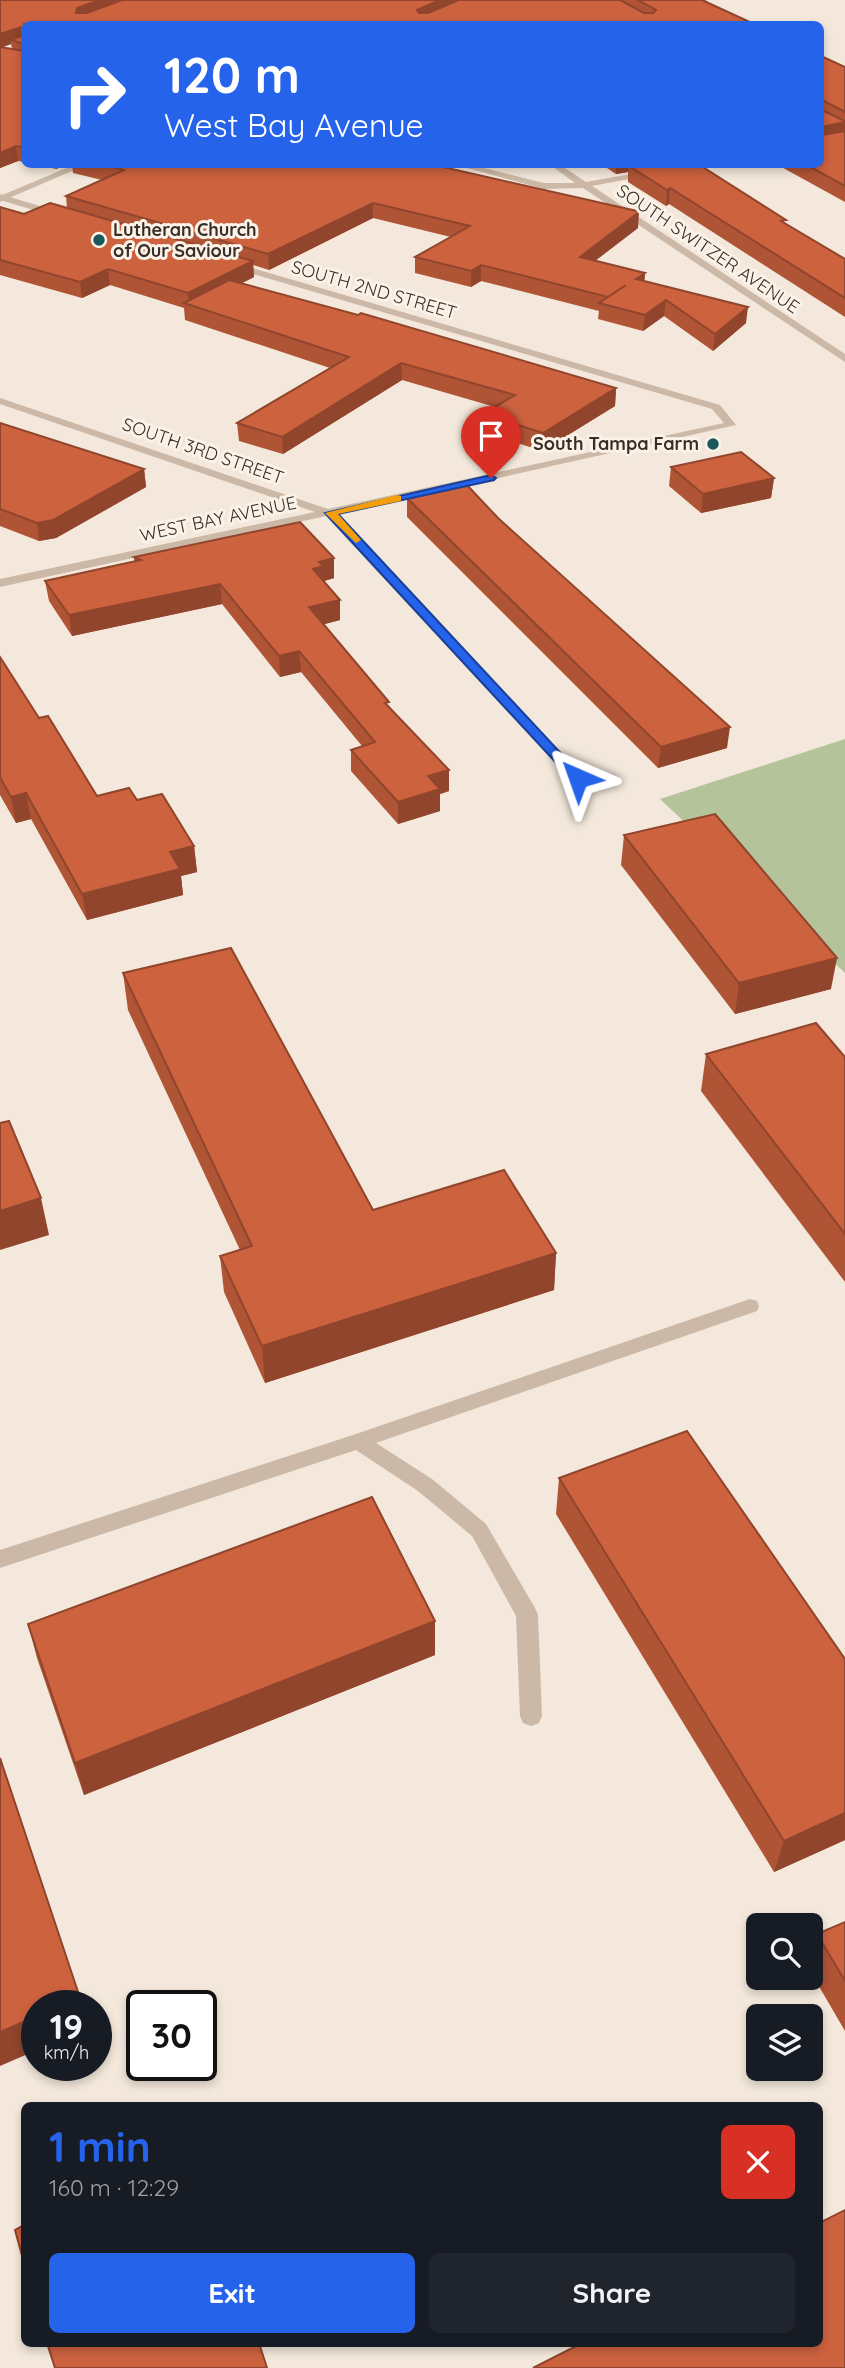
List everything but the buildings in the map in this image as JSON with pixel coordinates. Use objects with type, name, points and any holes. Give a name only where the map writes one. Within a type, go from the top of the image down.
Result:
[{"type":"street","points":[[1,198],[74,168]]},
{"type":"street","points":[[472,168],[544,186],[583,185],[681,168]]},
{"type":"street","name":"SOUTH SWITZER AVENUE","points":[[559,168],[845,359]]},
{"type":"street","points":[[1,198],[69,217]]},
{"type":"street","name":"SOUTH 2ND STREET","points":[[227,264],[716,407],[731,425]]},
{"type":"street","name":"SOUTH 3RD STREET","points":[[0,401],[330,513],[578,778]]},
{"type":"street","name":"WEST BAY AVENUE","points":[[0,583],[731,425]]},
{"type":"street","points":[[0,1559],[358,1441],[750,1306]]},
{"type":"street","points":[[358,1441],[425,1485],[479,1530],[527,1615],[531,1716]]},
{"type":"green space","points":[[845,739],[845,973],[660,799]]},
{"type":"slow traffic","points":[[356,540],[330,513],[397,498]]},
{"type":"place","name":"Lutheran Church of Our Saviour","points":[[99,240]]},
{"type":"place","name":"South Tampa Farm","points":[[713,444]]},
{"type":"route","points":[[491,478],[330,513],[578,778]]}]
